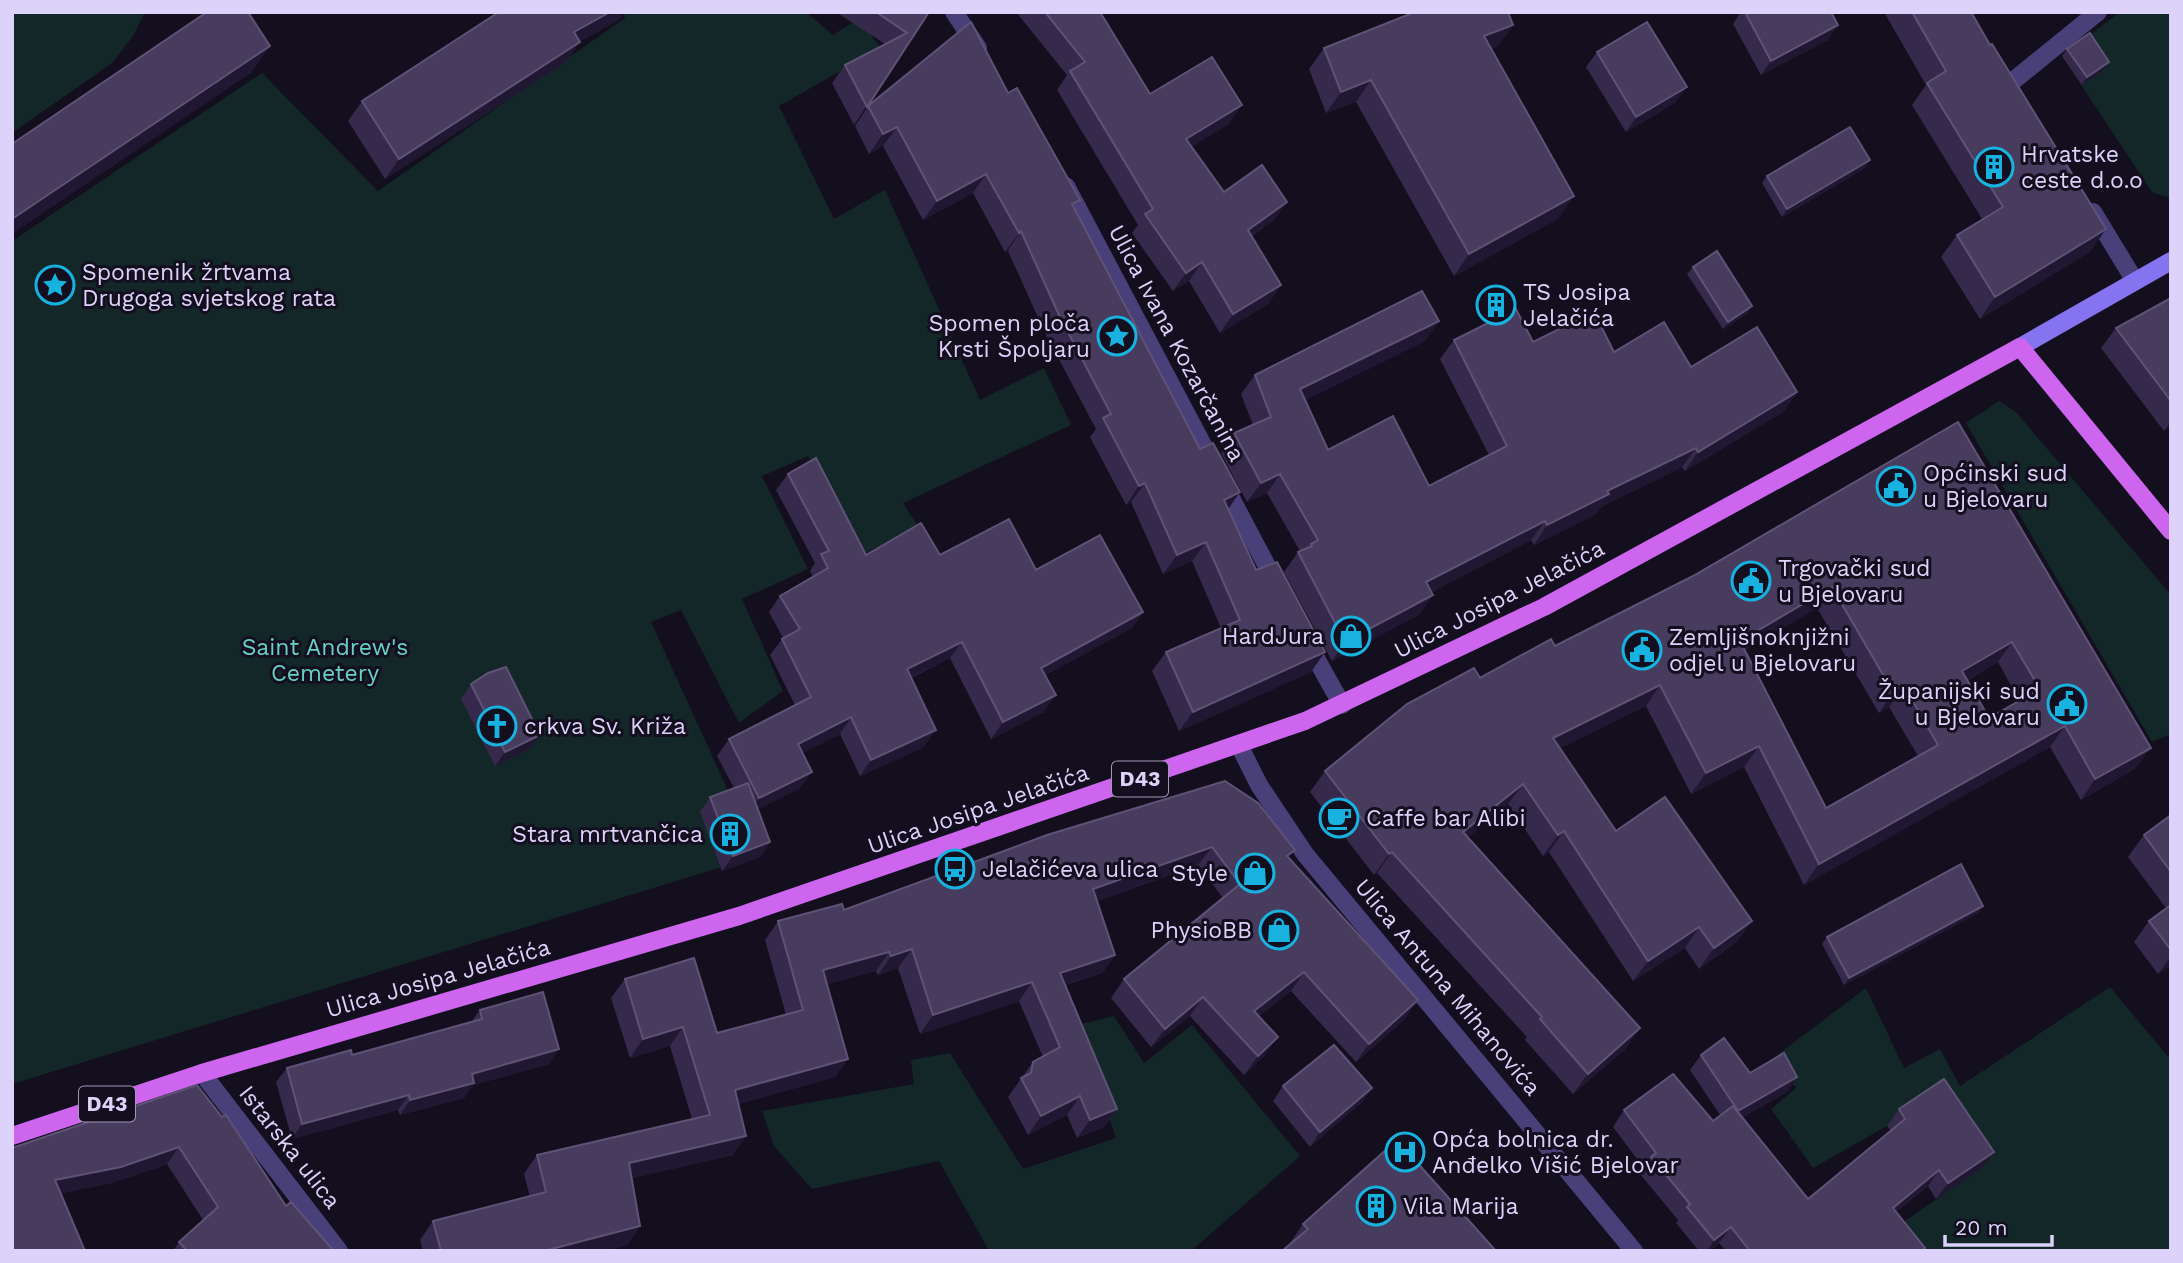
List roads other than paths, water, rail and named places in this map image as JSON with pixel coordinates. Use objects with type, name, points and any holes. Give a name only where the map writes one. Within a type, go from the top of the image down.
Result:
[{"type":"main road","points":[[2171,261],[2020,347],[2171,531]]},
{"type":"main road","name":"Ulica Josipa Jelačića","points":[[12,1136],[201,1073],[738,916],[1239,745],[1342,705],[1544,607],[2020,347]]},
{"type":"street","points":[[954,12],[985,58]]},
{"type":"street","points":[[2001,62],[2016,87],[2098,12]]},
{"type":"street","name":"Ulica Ivana Kozarčanina","points":[[1059,173],[1287,605]]},
{"type":"street","points":[[2082,194],[2135,281]]},
{"type":"street","points":[[1300,630],[1342,705]]},
{"type":"street","name":"Ulica Antuna Mihanovića","points":[[1239,745],[1259,785],[1305,854],[1634,1251]]},
{"type":"street","name":"Istarska ulica","points":[[201,1073],[339,1251]]},
{"type":"place","name":"Hrvatske ceste d.o.o","points":[[1994,167]]},
{"type":"place","name":"Spomenik žrtvama Drugoga svjetskog rata","points":[[55,285]]},
{"type":"place","name":"TS Josipa Jelačića","points":[[1496,305]]},
{"type":"place","name":"Spomen ploča Krsti Špoljaru","points":[[1117,336]]},
{"type":"place","name":"Općinski sud u Bjelovaru","points":[[1896,486]]},
{"type":"place","name":"Trgovački sud u Bjelovaru","points":[[1751,581]]},
{"type":"place","name":"HardJura","points":[[1351,636]]},
{"type":"place","name":"Zemljišnoknjižni odjel u Bjelovaru","points":[[1642,650]]},
{"type":"place","name":"Županijski sud u Bjelovaru","points":[[2067,704]]},
{"type":"place","name":"crkva Sv. Križa","points":[[497,726]]},
{"type":"place","name":"Caffe bar Alibi","points":[[1339,818]]},
{"type":"place","name":"Stara mrtvančica","points":[[730,834]]},
{"type":"place","name":"Jelačićeva ulica","points":[[955,869]]},
{"type":"place","name":"Style","points":[[1255,873]]},
{"type":"place","name":"PhysioBB","points":[[1279,930]]},
{"type":"place","name":"Opća bolnica dr. Anđelko Višić Bjelovar","points":[[1405,1152]]},
{"type":"place","name":"Vila Marija","points":[[1376,1206]]},
{"type":"park label","name":"Saint Andrew's Cemetery","points":[[325,660]]}]
